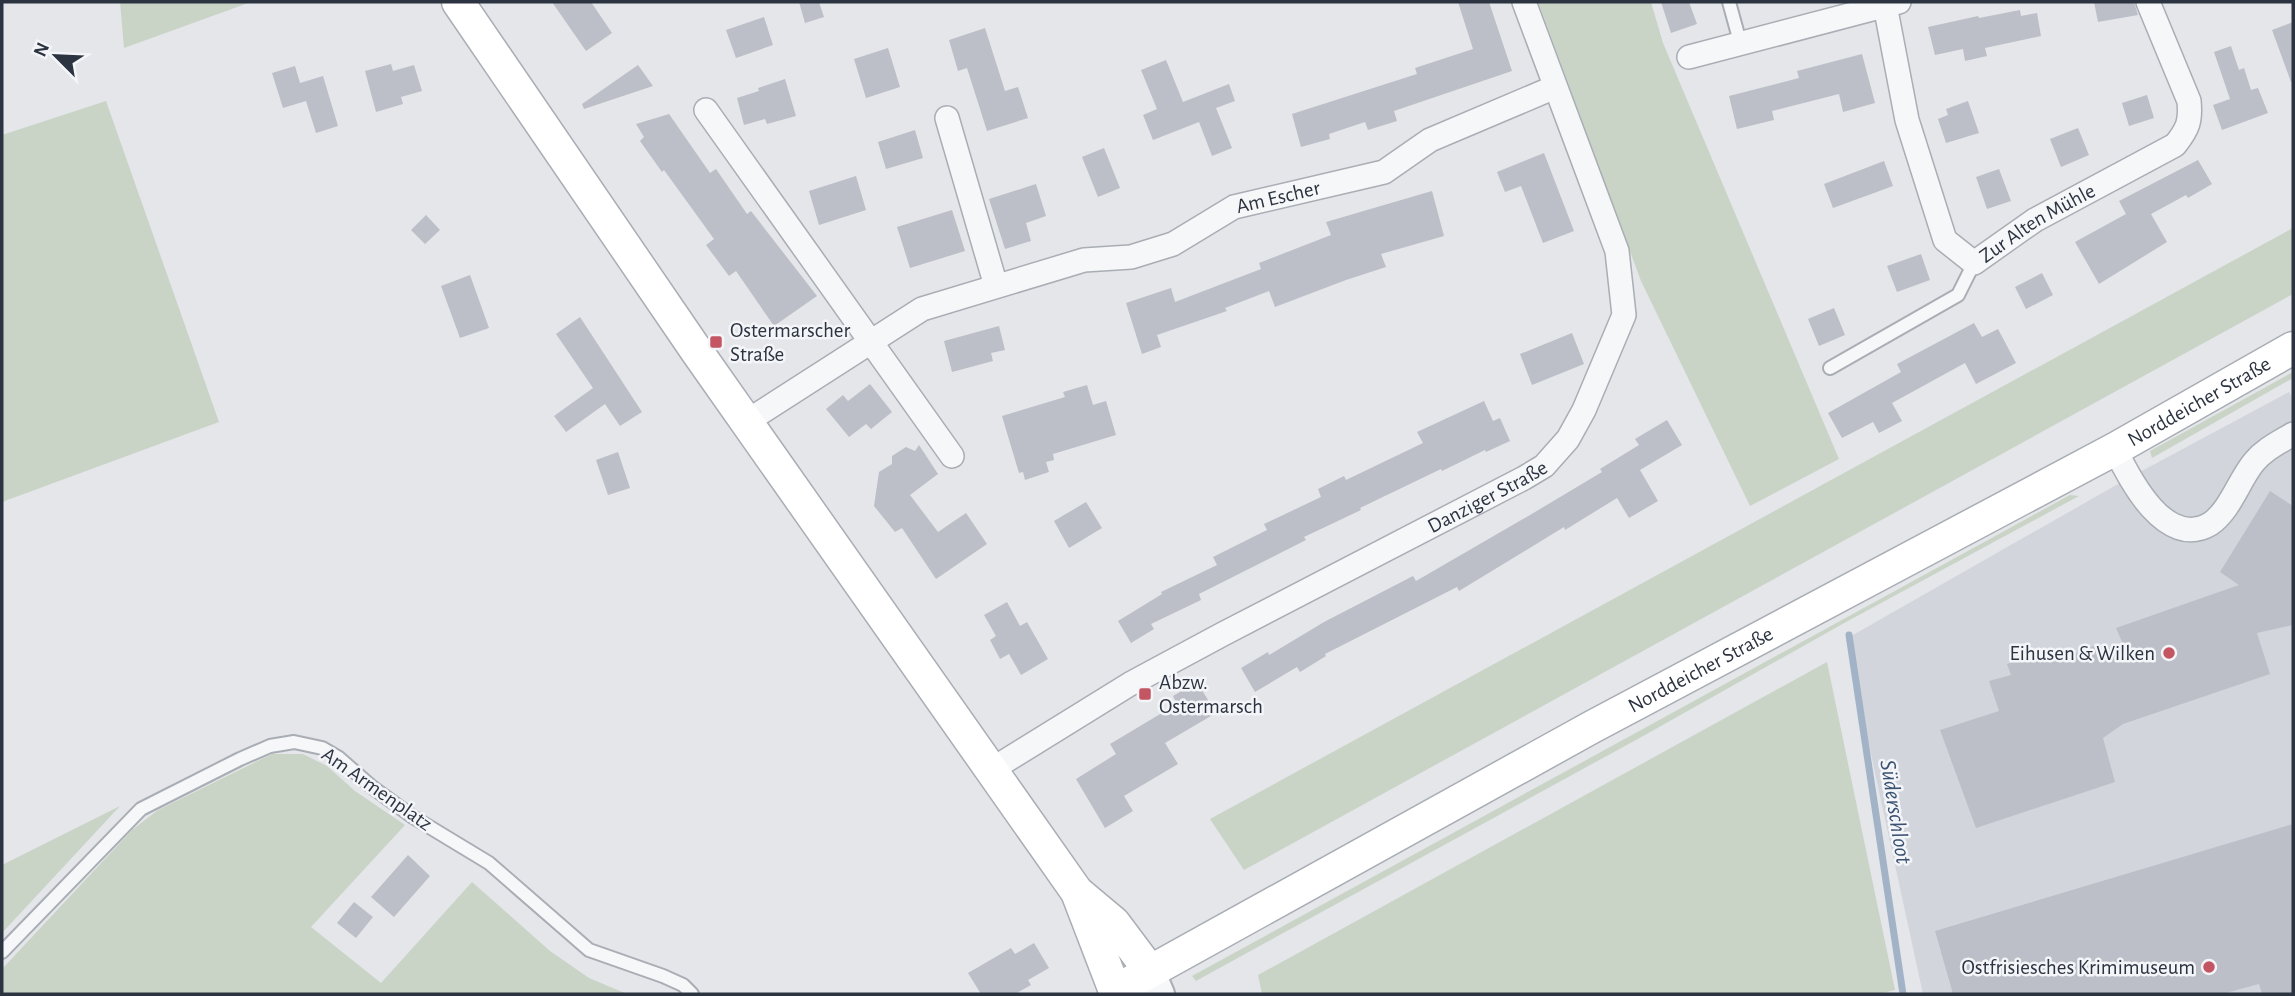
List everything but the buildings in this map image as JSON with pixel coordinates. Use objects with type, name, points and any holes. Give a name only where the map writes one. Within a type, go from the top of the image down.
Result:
[{"type":"main road","points":[[458,2],[746,422],[1077,892],[1114,923],[1155,983]]},
{"type":"main road","name":"Norddeicher Straße","points":[[1113,993],[1155,983],[1592,727],[2116,449],[2293,348]]},
{"type":"main road","points":[[1077,892],[1113,993]]},
{"type":"street","name":"Danziger Straße","points":[[991,770],[1130,684],[1524,478],[1544,466],[1568,439],[1584,410],[1624,315],[1616,251],[1524,2]]},
{"type":"street","name":"Zur Alten Mühle","points":[[1893,3],[1907,120],[1945,240],[1974,263],[2035,220],[2175,145],[2189,128],[2189,100],[2148,2]]},
{"type":"street","points":[[1689,57],[1893,3]]},
{"type":"street","name":"Am Escher","points":[[746,422],[922,309],[1084,260],[1131,257],[1173,244],[1234,207],[1384,172],[1430,141],[1555,87]]},
{"type":"street","points":[[706,110],[872,340],[951,456]]},
{"type":"street","points":[[947,118],[996,286]]},
{"type":"street","points":[[2116,449],[2149,506],[2167,523],[2191,529],[2210,523],[2223,509],[2252,464],[2267,449],[2293,434]]},
{"type":"lane","points":[[1729,2],[1740,42]]},
{"type":"lane","points":[[1830,368],[1958,295],[1974,263]]},
{"type":"lane","name":"Am Armenplatz","points":[[2,952],[141,809],[240,759],[270,746],[294,741],[322,748],[339,758],[372,787],[413,817],[489,863],[589,950],[663,976],[683,985],[692,994]]},
{"type":"shaded area","points":[[2289,392],[2293,399],[2293,994],[1923,994],[1846,639],[2125,480]]},
{"type":"green space","points":[[120,2],[251,2],[124,48]]},
{"type":"green space","points":[[1538,2],[1651,2],[1663,43],[1839,459],[1750,506],[1641,281]]},
{"type":"green space","points":[[106,101],[219,422],[2,502],[2,135]]},
{"type":"green space","points":[[2293,228],[2293,294],[1244,870],[1210,819]]},
{"type":"green space","points":[[2293,372],[2293,378],[2152,458],[2150,451]]},
{"type":"green space","points":[[2070,495],[2079,496],[1196,981],[1192,976]]},
{"type":"green space","points":[[1827,662],[1895,990],[1879,994],[1262,994],[1258,975]]},
{"type":"green space","points":[[272,754],[303,754],[327,766],[355,791],[405,825],[311,927],[381,983],[472,882],[550,951],[589,978],[627,994],[2,994],[2,969],[132,830],[158,810]]},
{"type":"green space","points":[[120,806],[2,933],[2,865]]},
{"type":"waterway","name":"Süderschloot","points":[[1849,635],[1903,994]]},
{"type":"place","name":"Ostermarscher Straße","points":[[716,342]]},
{"type":"place","name":"Eihusen & Wilken","points":[[2169,653]]},
{"type":"place","name":"Abzw. Ostermarsch","points":[[1145,694]]},
{"type":"place","name":"Ostfrisiesches Krimimuseum","points":[[2209,967]]}]
